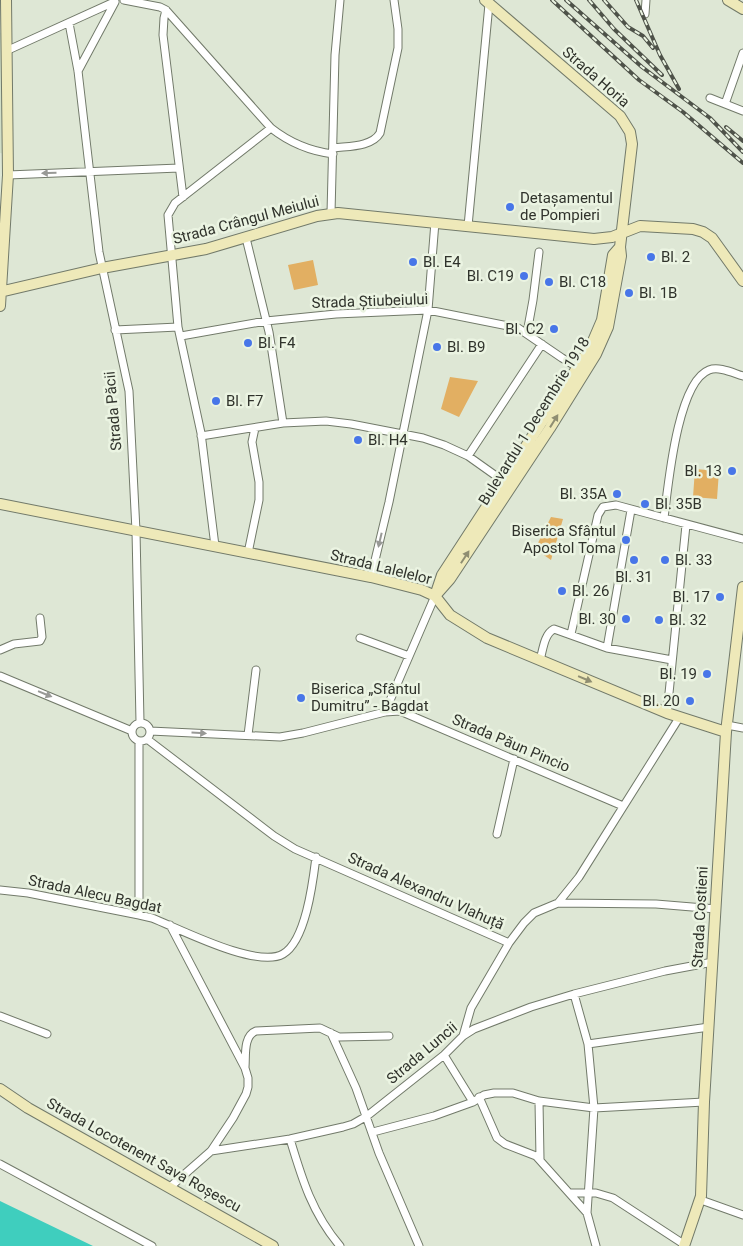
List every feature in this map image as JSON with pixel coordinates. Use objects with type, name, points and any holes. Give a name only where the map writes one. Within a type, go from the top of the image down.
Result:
[{"type":"street","points":[[0,306],[8,175],[4,154],[6,0]]},
{"type":"street","points":[[331,213],[335,55],[340,0]]},
{"type":"street","points":[[6,51],[118,1],[160,7],[166,10],[282,137],[299,146],[333,151],[368,143],[378,138],[380,134],[398,48],[398,29],[394,0]]},
{"type":"street","points":[[644,14],[646,0]]},
{"type":"street","points":[[728,0],[743,9]]},
{"type":"street","points":[[78,71],[118,1]]},
{"type":"street","points":[[468,226],[487,2]]},
{"type":"street","name":"Strada Horia","points":[[487,2],[620,116],[627,126],[632,144],[621,233]]},
{"type":"street","points":[[166,10],[163,35],[183,196]]},
{"type":"street","name":"Strada Păcii","points":[[69,23],[78,71],[102,268],[129,391],[136,531],[140,722]]},
{"type":"street","points":[[725,104],[743,53]]},
{"type":"street","points":[[710,98],[743,111]]},
{"type":"street","points":[[215,546],[201,436],[178,327],[168,215],[175,203],[183,196],[272,128]]},
{"type":"street","points":[[8,175],[179,168]]},
{"type":"street","name":"Strada Crângul Meiului","points":[[1,292],[102,268],[206,249],[331,213],[594,239],[606,238],[645,226],[693,229],[704,232],[712,238],[743,281]]},
{"type":"street","points":[[371,577],[389,502],[428,310],[436,222]]},
{"type":"street","name":"Bulevardul 1 Decembrie 1918","points":[[385,712],[435,596],[442,575],[507,484],[582,370],[602,320],[613,255],[620,247],[621,233]]},
{"type":"street","points":[[246,238],[269,332],[282,423]]},
{"type":"street","points":[[527,333],[539,252]]},
{"type":"street","name":"Strada Știubeiului","points":[[181,336],[266,321],[336,314],[428,310],[518,328],[582,370]]},
{"type":"street","points":[[115,330],[178,327]]},
{"type":"street","points":[[468,456],[542,344]]},
{"type":"street","points":[[664,518],[672,455],[688,396],[699,379],[708,370],[718,369],[743,376]]},
{"type":"street","points":[[201,436],[282,423],[340,422],[444,444],[468,456],[507,484]]},
{"type":"street","points":[[248,553],[259,500],[259,482],[252,442],[255,428]]},
{"type":"street","name":"Strada Lalelelor","points":[[0,504],[371,577],[422,590],[435,596],[450,615],[474,631],[667,714],[726,729]]},
{"type":"street","points":[[571,634],[598,515],[602,507],[611,505],[743,540]]},
{"type":"street","points":[[607,648],[631,510]]},
{"type":"street","points":[[667,714],[686,525]]},
{"type":"street","name":"Strada Costieni","points":[[685,1246],[700,1200],[726,729],[743,587]]},
{"type":"street","points":[[0,650],[14,644],[40,641],[42,637],[40,618]]},
{"type":"street","points":[[540,660],[546,638],[554,628],[607,648],[672,660]]},
{"type":"street","points":[[360,638],[409,656]]},
{"type":"street","points":[[248,735],[256,670]]},
{"type":"street","points":[[0,676],[132,731]]},
{"type":"street","name":"Strada Păun Pincio","points":[[150,731],[280,737],[303,734],[397,710],[623,806]]},
{"type":"street","points":[[558,903],[579,877],[679,718]]},
{"type":"street","points":[[139,915],[143,740],[150,731],[148,725],[140,722],[134,725],[132,731],[134,738],[143,740]]},
{"type":"street","points":[[726,729],[743,728]]},
{"type":"street","name":"Strada Alexandru Vlahuță","points":[[143,740],[274,836],[296,849],[510,943],[524,923],[534,913],[558,903],[656,904],[716,909]]},
{"type":"street","points":[[497,834],[514,759]]},
{"type":"street","name":"Strada Alecu Bagdat","points":[[0,890],[28,893],[139,915],[170,925],[237,952],[264,957],[275,956],[283,954],[292,944],[304,919],[316,858]]},
{"type":"street","points":[[170,925],[245,1068],[248,1078],[246,1094],[211,1151],[170,1187]]},
{"type":"street","points":[[463,1036],[471,1008],[510,943]]},
{"type":"street","name":"Strada Luncii","points":[[211,1151],[290,1138],[353,1124],[367,1116],[444,1055],[463,1036],[485,1024],[574,994],[666,971],[712,962]]},
{"type":"street","points":[[574,994],[588,1044],[594,1108],[587,1213],[596,1246]]},
{"type":"street","points":[[0,1016],[47,1034]]},
{"type":"street","points":[[588,1044],[709,1027]]},
{"type":"street","points":[[245,1068],[248,1040],[251,1033],[256,1031],[320,1028],[339,1037],[389,1036]]},
{"type":"street","points":[[331,1034],[356,1088],[379,1153],[419,1246]]},
{"type":"street","points":[[444,1055],[476,1100],[497,1138],[504,1144],[540,1159],[587,1213]]},
{"type":"street","name":"Strada Locotenent Sava Roșescu","points":[[0,1089],[28,1108],[273,1246]]},
{"type":"street","points":[[372,1132],[434,1116],[502,1092],[522,1095],[538,1101],[594,1108],[704,1102]]},
{"type":"street","points":[[538,1101],[540,1159]]},
{"type":"street","points":[[290,1138],[305,1188],[316,1211],[340,1246]]},
{"type":"street","points":[[0,1164],[152,1246]]},
{"type":"street","points":[[570,1193],[588,1192],[605,1194],[685,1246]]},
{"type":"street","points":[[700,1200],[743,1215]]},
{"type":"shaded area","points":[[0,32],[6,40],[7,154],[0,153]]},
{"type":"shaded area","points":[[313,260],[318,285],[294,290],[288,265]]},
{"type":"shaded area","points":[[450,377],[478,381],[459,417],[441,409]]},
{"type":"shaded area","points":[[695,469],[719,471],[717,499],[693,497]]},
{"type":"shaded area","points":[[551,517],[563,519],[551,560],[535,549]]},
{"type":"water","points":[[0,1201],[93,1246],[0,1246]]},
{"type":"railway","points":[[552,0],[639,80],[683,112],[743,163]]},
{"type":"railway","points":[[566,0],[642,67],[710,118],[743,152]]},
{"type":"railway","points":[[589,0],[614,29],[662,75]]},
{"type":"railway","points":[[604,0],[628,27],[643,36],[653,48]]},
{"type":"railway","points":[[636,0],[660,55],[679,89]]},
{"type":"railway","points":[[726,127],[743,141]]},
{"type":"place","name":"Detașamentul de Pompieri","points":[[510,207]]},
{"type":"place","name":"Bl. 2","points":[[651,257]]},
{"type":"place","name":"Bl. E4","points":[[413,262]]},
{"type":"place","name":"Bl. C19","points":[[524,276]]},
{"type":"place","name":"Bl. C18","points":[[549,282]]},
{"type":"place","name":"Bl. 1B","points":[[629,293]]},
{"type":"place","name":"Bl. C2","points":[[554,329]]},
{"type":"place","name":"Bl. F4","points":[[248,343]]},
{"type":"place","name":"Bl. B9","points":[[437,347]]},
{"type":"place","name":"Bl. F7","points":[[216,401]]},
{"type":"place","name":"Bl. H4","points":[[358,440]]},
{"type":"place","name":"Bl. 13","points":[[732,471]]},
{"type":"place","name":"Bl. 35A","points":[[617,494]]},
{"type":"place","name":"Bl. 35B","points":[[645,504]]},
{"type":"place","name":"Biserica Sfântul Apostol Toma","points":[[626,540]]},
{"type":"place","name":"Bl. 31","points":[[634,560]]},
{"type":"place","name":"Bl. 33","points":[[665,560]]},
{"type":"place","name":"Bl. 26","points":[[562,591]]},
{"type":"place","name":"Bl. 17","points":[[720,597]]},
{"type":"place","name":"Bl. 30","points":[[626,619]]},
{"type":"place","name":"Bl. 32","points":[[659,620]]},
{"type":"place","name":"Bl. 19","points":[[707,674]]},
{"type":"place","name":"Biserica „Sfântul Dumitru” - Bagdat","points":[[301,698]]},
{"type":"place","name":"Bl. 20","points":[[690,701]]}]
